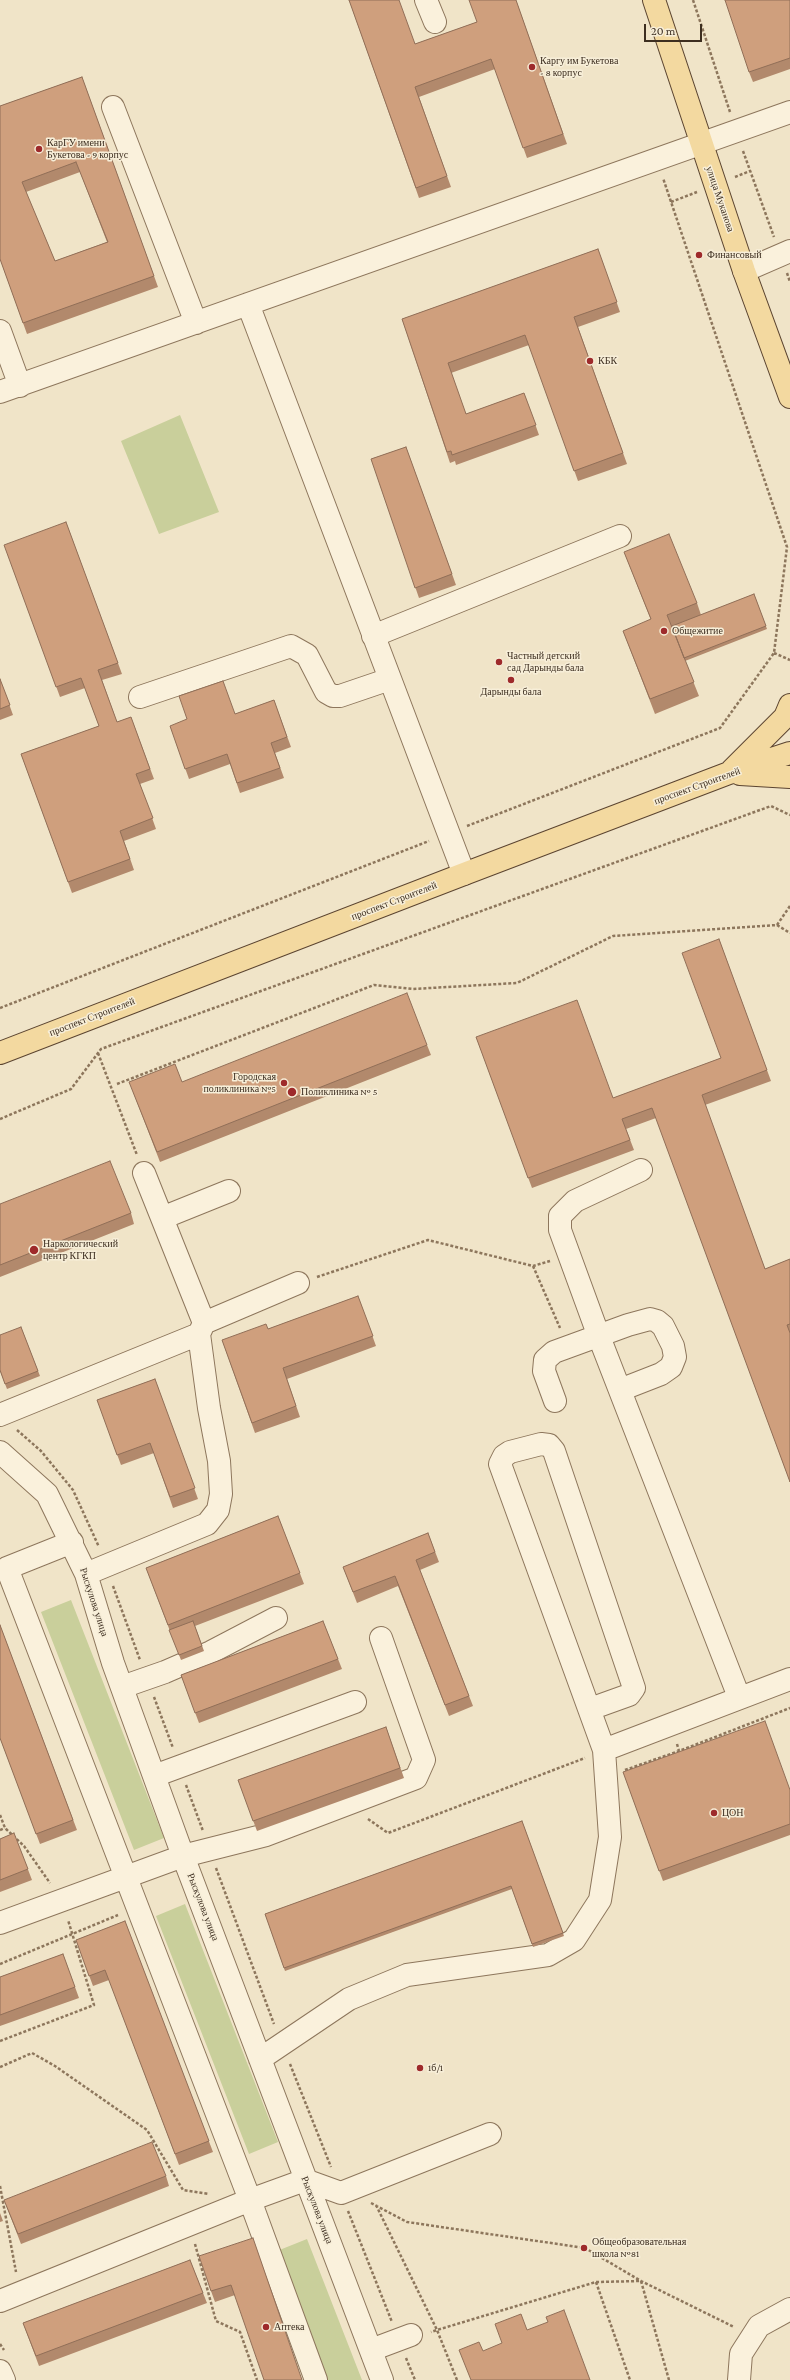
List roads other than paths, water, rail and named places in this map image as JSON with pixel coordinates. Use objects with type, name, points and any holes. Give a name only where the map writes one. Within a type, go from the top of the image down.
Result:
[{"type":"main road","name":"улица Муканова","points":[[654,0],[744,271],[790,397]]},
{"type":"main road","points":[[729,773],[785,717],[790,705]]},
{"type":"main road","name":"проспект Строителей","points":[[0,1053],[729,773],[790,753]]},
{"type":"main road","points":[[729,773],[790,777]]},
{"type":"street","points":[[426,0],[435,22]]},
{"type":"street","points":[[113,107],[196,323]]},
{"type":"street","points":[[0,331],[10,389],[248,304],[702,146],[790,112]]},
{"type":"street","points":[[744,271],[790,251]]},
{"type":"street","points":[[248,304],[464,874]]},
{"type":"street","points":[[373,636],[620,536]]},
{"type":"street","points":[[140,697],[291,646],[307,655],[326,692],[333,696],[340,696],[390,679]]},
{"type":"street","points":[[641,1170],[575,1201],[560,1216],[560,1230],[598,1334],[739,1697]]},
{"type":"street","points":[[86,1574],[207,1524],[218,1510],[221,1494],[219,1460],[209,1408],[201,1329],[162,1218],[144,1173]]},
{"type":"street","points":[[162,1218],[229,1190]]},
{"type":"street","points":[[0,1415],[201,1329],[298,1283]]},
{"type":"street","points":[[555,1401],[544,1371],[545,1360],[554,1352],[598,1334],[650,1319],[657,1321],[663,1326],[673,1346],[675,1357],[671,1367],[661,1374],[620,1390]]},
{"type":"street","points":[[260,2059],[349,1999],[407,1975],[548,1955],[574,1940],[600,1900],[610,1837],[604,1750],[500,1464],[504,1456],[510,1452],[541,1444],[548,1445],[554,1451],[634,1688],[629,1694],[590,1709]]},
{"type":"street","name":"Рыскулова улица","points":[[0,1452],[47,1494],[72,1542],[86,1574],[113,1663],[183,1856],[382,2380]]},
{"type":"street","points":[[72,1542],[3,1570],[127,1877],[250,2200],[316,2380]]},
{"type":"street","points":[[122,1687],[165,1672],[212,1652],[276,1618]]},
{"type":"street","points":[[0,1922],[183,1856],[266,1835],[416,1778],[424,1760],[381,1638]]},
{"type":"street","points":[[604,1750],[739,1697],[790,1679]]},
{"type":"street","points":[[154,1776],[355,1702]]},
{"type":"street","points":[[10,2297],[250,2200],[305,2180],[341,2193],[490,2134]]},
{"type":"street","points":[[739,2380],[741,2354],[758,2326],[790,2309]]},
{"type":"street","points":[[371,2350],[411,2335]]},
{"type":"street","points":[[0,2371],[4,2380]]},
{"type":"place","name":"Каргу им Букетова - 8 корпус","points":[[532,67]]},
{"type":"place","name":"КарГУ имени Букетова - 9 корпус","points":[[39,149]]},
{"type":"place","name":"Финансовый","points":[[699,255]]},
{"type":"place","name":"КБК","points":[[590,361]]},
{"type":"place","name":"Общежитие","points":[[664,631]]},
{"type":"place","name":"Частный детский сад Дарынды бала","points":[[499,662]]},
{"type":"place","name":"Дарынды бала","points":[[511,680]]},
{"type":"place","name":"Городская поликлиника №5","points":[[284,1083]]},
{"type":"place","name":"Поликлиника № 5","points":[[292,1092]]},
{"type":"place","name":"Наркологический центр КГКП","points":[[34,1250]]},
{"type":"place","name":"ЦОН","points":[[714,1813]]},
{"type":"place","name":"1б/1","points":[[420,2068]]},
{"type":"place","name":"Общеобразовательная школа №81","points":[[584,2248]]},
{"type":"place","name":"Аптека","points":[[266,2327]]}]
